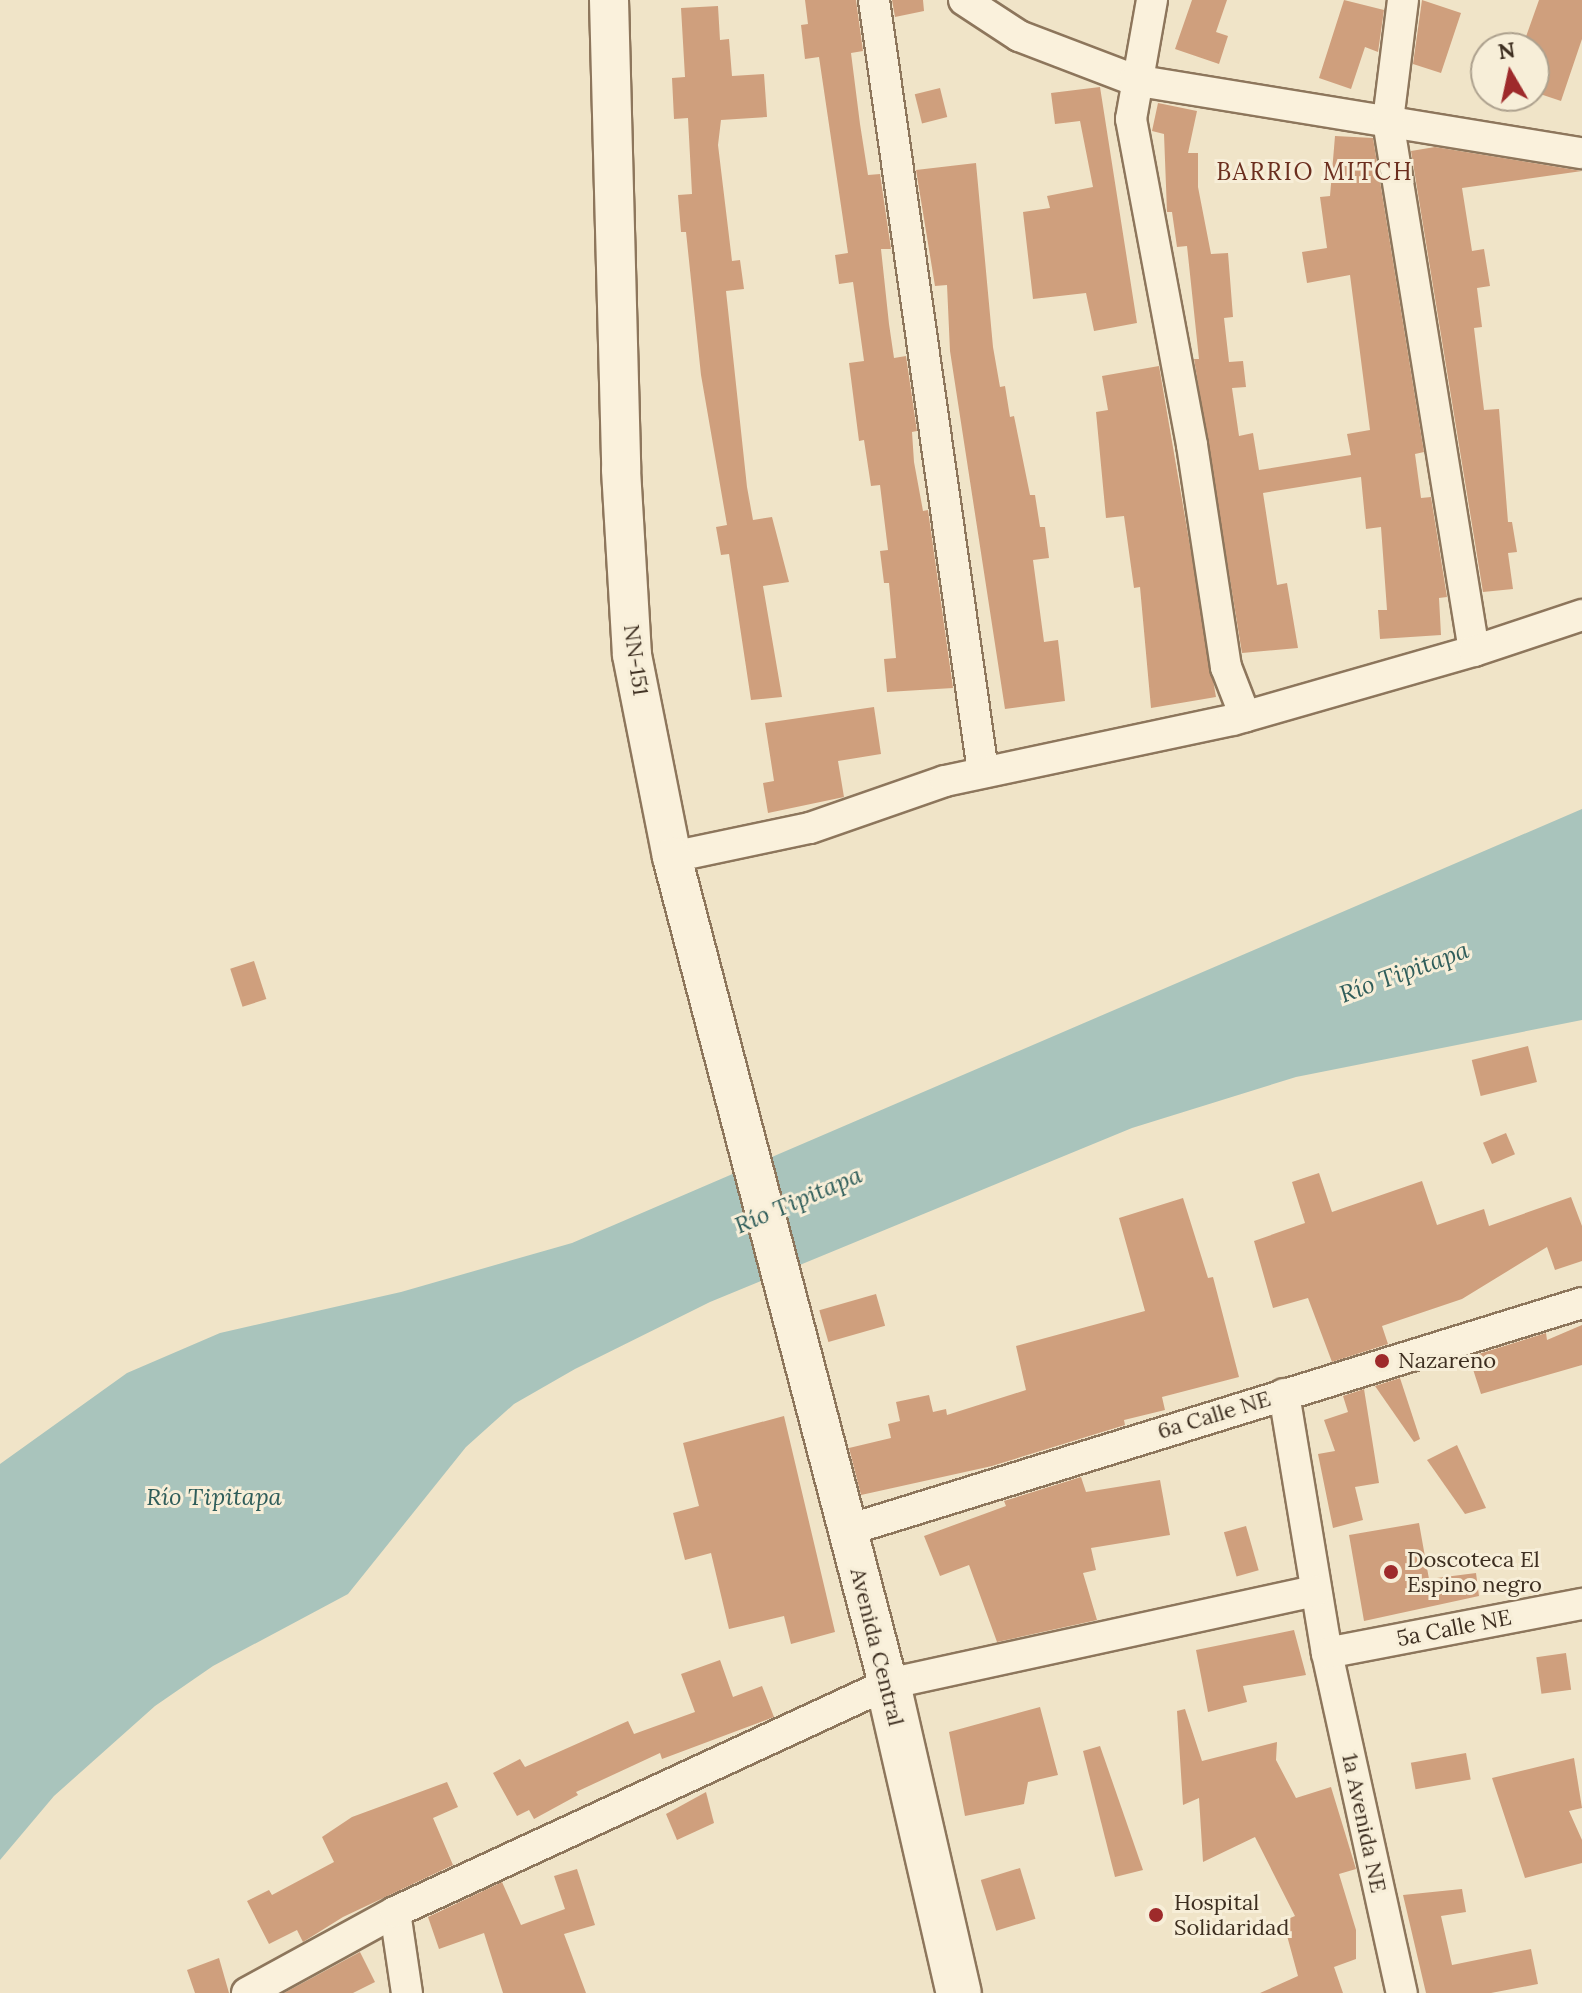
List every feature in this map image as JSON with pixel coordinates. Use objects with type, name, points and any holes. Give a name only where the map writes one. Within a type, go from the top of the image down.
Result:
[{"type":"main road","name":"Avenida Central","points":[[888,1684],[959,1993]]},
{"type":"street","name":"NN-151","points":[[609,0],[620,454],[632,655],[672,857],[791,1302]]},
{"type":"street","points":[[874,0],[983,772]]},
{"type":"street","points":[[964,0],[1019,36],[1134,80],[1582,153]]},
{"type":"street","points":[[1152,0],[1134,80],[1131,119],[1148,226],[1192,445],[1226,667],[1245,716]]},
{"type":"street","points":[[1403,0],[1388,121],[1474,651]]},
{"type":"street","points":[[672,857],[810,828],[983,772],[1245,716],[1474,651],[1582,615]]},
{"type":"street","name":"Avenida Central","points":[[791,1302],[888,1684]]},
{"type":"street","name":"6a Calle NE","points":[[848,1530],[1582,1303]]},
{"type":"street","name":"1a Avenida NE","points":[[1284,1394],[1327,1653],[1402,1993]]},
{"type":"street","points":[[247,1993],[395,1912],[888,1684],[1316,1591]]},
{"type":"street","name":"5a Calle NE","points":[[1327,1653],[1582,1604]]},
{"type":"street","points":[[395,1912],[407,1993]]},
{"type":"water","name":"Río Tipitapa","points":[[1582,809],[1582,1020],[1296,1077],[1132,1128],[710,1302],[575,1369],[514,1404],[466,1447],[348,1594],[213,1666],[155,1706],[54,1796],[0,1860],[0,1464],[127,1373],[220,1333],[401,1292],[572,1243]]},
{"type":"building","points":[[805,0],[856,0],[863,51],[851,53],[860,124],[868,175],[880,174],[891,249],[881,249],[889,324],[894,358],[906,356],[917,431],[912,432],[914,462],[923,511],[928,510],[953,688],[887,692],[884,659],[896,658],[889,583],[884,583],[880,551],[888,550],[880,485],[871,486],[864,440],[859,441],[849,363],[864,361],[853,282],[839,284],[835,255],[848,253],[819,57],[805,59],[801,25],[808,24]]},
{"type":"building","points":[[892,0],[923,0],[924,11],[895,17]]},
{"type":"building","points":[[1192,0],[1227,0],[1216,32],[1228,36],[1219,64],[1175,49]]},
{"type":"building","points":[[1344,0],[1384,10],[1378,52],[1365,47],[1351,89],[1319,78]]},
{"type":"building","points":[[1422,0],[1461,13],[1441,73],[1413,64]]},
{"type":"building","points":[[1539,0],[1582,0],[1582,39],[1561,101],[1550,97],[1550,32],[1528,32]]},
{"type":"building","points":[[718,6],[720,40],[729,39],[732,76],[764,74],[767,117],[721,120],[718,145],[732,261],[740,260],[744,289],[726,291],[747,487],[753,520],[772,517],[789,582],[763,586],[782,697],[751,700],[729,554],[721,555],[716,527],[727,525],[701,375],[686,232],[681,232],[678,195],[692,194],[688,118],[674,119],[672,78],[685,77],[681,8]]},
{"type":"building","points":[[1100,87],[1137,323],[1094,331],[1086,293],[1033,299],[1023,212],[1050,208],[1047,196],[1093,187],[1080,121],[1055,124],[1051,93]]},
{"type":"building","points":[[940,88],[947,117],[922,123],[915,94]]},
{"type":"building","points":[[1158,103],[1197,111],[1188,153],[1198,153],[1198,187],[1211,254],[1228,253],[1233,317],[1224,318],[1229,362],[1243,361],[1246,387],[1232,388],[1239,436],[1253,433],[1259,470],[1351,455],[1347,434],[1370,430],[1350,275],[1307,283],[1302,252],[1327,248],[1320,197],[1330,196],[1335,136],[1373,138],[1424,452],[1415,454],[1421,498],[1431,497],[1447,597],[1439,598],[1441,635],[1380,639],[1378,610],[1387,610],[1381,527],[1366,529],[1361,477],[1263,493],[1277,585],[1287,583],[1298,648],[1242,653],[1194,359],[1199,359],[1187,246],[1177,247],[1172,212],[1167,212],[1164,134],[1152,131]]},
{"type":"building","points":[[1435,147],[1582,171],[1462,188],[1472,251],[1484,249],[1490,286],[1477,288],[1482,327],[1474,328],[1484,410],[1499,409],[1508,522],[1512,522],[1517,552],[1508,553],[1513,589],[1483,592],[1411,151]]},
{"type":"building","points":[[976,163],[993,347],[1000,387],[1005,386],[1010,417],[1014,416],[1030,495],[1035,495],[1040,527],[1045,527],[1049,558],[1033,560],[1044,642],[1058,640],[1065,701],[1005,709],[950,351],[947,285],[935,286],[916,170]]},
{"type":"building","points":[[1159,366],[1216,697],[1151,708],[1140,587],[1134,588],[1124,516],[1106,518],[1096,412],[1108,410],[1102,376]]},
{"type":"building","points":[[874,707],[881,754],[838,761],[844,797],[768,813],[763,783],[774,781],[765,723]]},
{"type":"building","points":[[254,961],[266,999],[243,1007],[230,969]]},
{"type":"building","points":[[1528,1046],[1537,1082],[1481,1096],[1472,1060]]},
{"type":"building","points":[[1506,1133],[1515,1154],[1492,1164],[1483,1143]]},
{"type":"building","points":[[1319,1173],[1332,1212],[1422,1181],[1437,1225],[1484,1209],[1489,1226],[1571,1197],[1582,1226],[1582,1261],[1555,1270],[1547,1247],[1462,1299],[1382,1326],[1388,1344],[1332,1362],[1308,1298],[1273,1308],[1254,1241],[1305,1223],[1292,1182]]},
{"type":"building","points":[[1183,1198],[1208,1278],[1213,1277],[1239,1377],[1162,1397],[1165,1410],[1124,1420],[1125,1425],[992,1466],[861,1495],[849,1448],[891,1438],[888,1424],[900,1421],[896,1402],[929,1395],[933,1412],[946,1409],[947,1415],[1026,1390],[1016,1346],[1145,1311],[1119,1218]]},
{"type":"building","points":[[876,1294],[885,1326],[828,1342],[819,1310]]},
{"type":"building","points":[[1582,1325],[1582,1365],[1481,1394],[1469,1357],[1546,1333],[1547,1340]]},
{"type":"building","points":[[1400,1378],[1420,1439],[1414,1442],[1375,1386]]},
{"type":"building","points":[[1364,1389],[1379,1483],[1355,1487],[1363,1520],[1333,1528],[1318,1454],[1335,1451],[1324,1420],[1348,1412],[1343,1396]]},
{"type":"building","points":[[784,1416],[835,1632],[791,1644],[784,1616],[729,1629],[711,1553],[685,1560],[673,1513],[699,1506],[683,1443]]},
{"type":"building","points":[[1457,1445],[1486,1508],[1465,1514],[1427,1460]]},
{"type":"building","points":[[1081,1477],[1086,1492],[1160,1480],[1170,1535],[1091,1548],[1096,1570],[1083,1573],[1097,1620],[997,1642],[969,1565],[940,1576],[924,1536],[1006,1506],[1004,1501]]},
{"type":"building","name":"Doscoteca El Espino negro","points":[[1419,1523],[1429,1579],[1476,1573],[1479,1596],[1364,1621],[1349,1535]]},
{"type":"building","points":[[1246,1526],[1259,1570],[1237,1577],[1224,1532]]},
{"type":"building","points":[[1294,1630],[1306,1675],[1243,1686],[1247,1702],[1208,1712],[1196,1650]]},
{"type":"building","points":[[1566,1653],[1571,1690],[1541,1694],[1536,1657]]},
{"type":"building","points":[[720,1660],[733,1697],[762,1686],[774,1717],[662,1759],[660,1753],[576,1792],[578,1795],[534,1819],[529,1810],[517,1816],[493,1773],[520,1759],[525,1767],[628,1721],[634,1734],[695,1712],[681,1674]]},
{"type":"building","points":[[1040,1707],[1058,1775],[1028,1782],[1024,1804],[965,1816],[949,1732]]},
{"type":"building","points":[[1185,1709],[1202,1761],[1277,1742],[1276,1760],[1296,1798],[1331,1787],[1356,1869],[1339,1874],[1356,1930],[1356,1959],[1334,1967],[1343,1993],[1260,1993],[1298,1976],[1283,1921],[1295,1916],[1255,1837],[1203,1862],[1199,1798],[1183,1805],[1177,1711]]},
{"type":"building","points":[[1100,1746],[1143,1870],[1115,1877],[1083,1751]]},
{"type":"building","points":[[1466,1753],[1471,1780],[1416,1789],[1411,1763]]},
{"type":"building","points":[[1574,1758],[1582,1808],[1569,1811],[1582,1840],[1582,1863],[1525,1878],[1492,1778]]},
{"type":"building","points":[[447,1782],[458,1807],[433,1818],[453,1865],[343,1917],[303,1942],[297,1930],[269,1944],[247,1901],[269,1890],[272,1895],[334,1862],[322,1837],[352,1817]]},
{"type":"building","points":[[706,1792],[714,1823],[677,1840],[666,1814]]},
{"type":"building","points":[[1020,1868],[1035,1919],[996,1931],[981,1880]]},
{"type":"building","points":[[577,1869],[595,1925],[564,1934],[586,1993],[503,1993],[484,1933],[439,1949],[428,1917],[502,1882],[521,1925],[565,1909],[554,1876]]},
{"type":"building","points":[[1462,1889],[1466,1912],[1441,1916],[1452,1965],[1531,1949],[1538,1984],[1491,1993],[1426,1993],[1403,1895]]},
{"type":"building","points":[[360,1952],[375,1982],[353,1993],[284,1993]]},
{"type":"building","points":[[219,1958],[229,1993],[195,1993],[187,1970]]},
{"type":"place","name":"Nazareno","points":[[1382,1361]]},
{"type":"place","name":"Doscoteca El Espino negro","points":[[1391,1572]]},
{"type":"place","name":"Hospital Solidaridad","points":[[1156,1915]]},
{"type":"district","name":"BARRIO MITCH","points":[[1315,172]]}]
